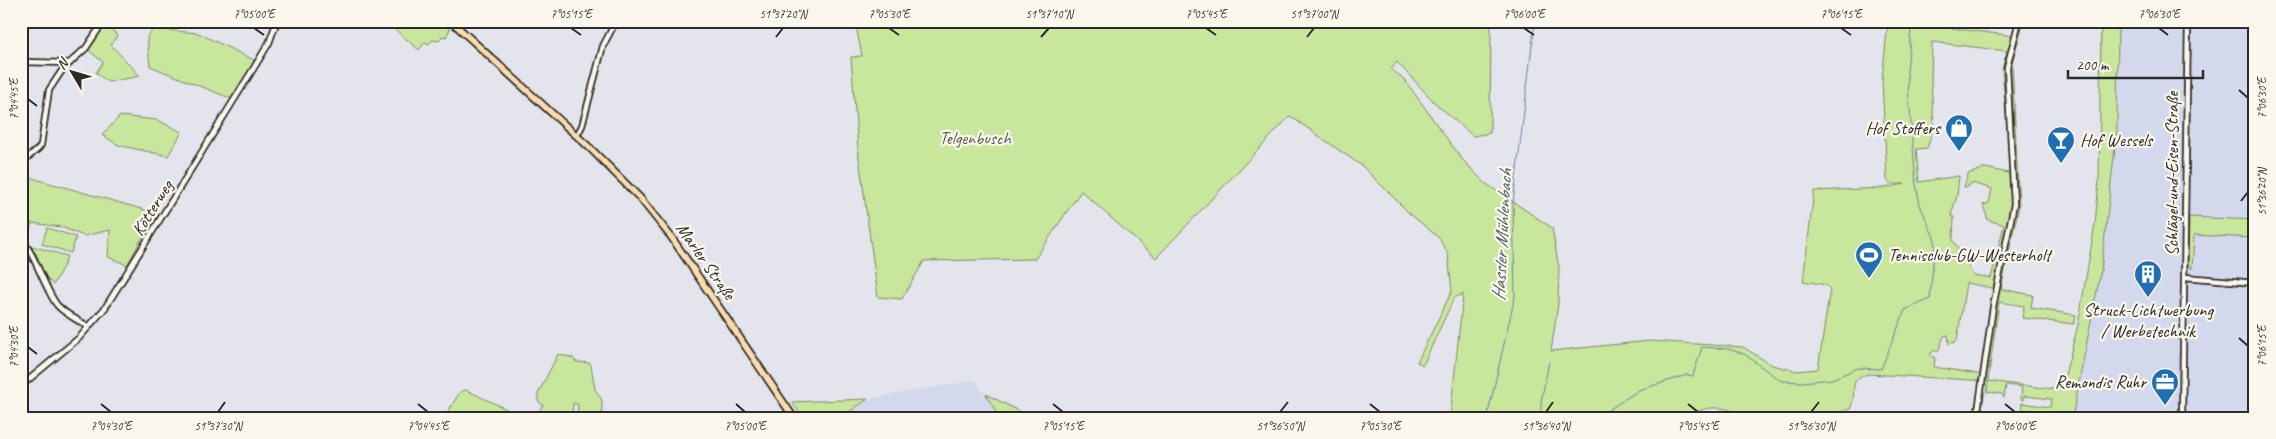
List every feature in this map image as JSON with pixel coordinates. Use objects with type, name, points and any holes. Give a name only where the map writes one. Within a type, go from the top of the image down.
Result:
[{"type":"main road","name":"Marler Straße","points":[[451,21],[624,180],[659,220],[794,418]]},
{"type":"street","points":[[21,164],[38,150],[41,145],[49,90],[70,63],[86,48],[104,21]]},
{"type":"street","name":"Kötterweg","points":[[21,386],[89,328],[118,287],[269,43],[277,21]]},
{"type":"street","points":[[576,135],[582,126],[603,46],[616,21]]},
{"type":"street","points":[[1977,418],[1993,307],[2014,204],[2007,67],[2020,21]]},
{"type":"street","name":"Schlägel-und-Eisen-Straße","points":[[2182,418],[2188,21]]},
{"type":"street","points":[[21,62],[70,63]]},
{"type":"street","points":[[21,241],[30,249],[42,281],[58,306],[89,328]]},
{"type":"street","points":[[2185,277],[2255,283]]},
{"type":"shaded area","points":[[2118,22],[2255,26],[2255,418],[2072,418],[2101,270],[2117,130]]},
{"type":"shaded area","points":[[975,380],[986,398],[983,391],[1034,418],[840,418],[868,399]]},
{"type":"green space","points":[[385,21],[440,21],[450,29],[446,37],[442,36],[439,41],[432,40],[429,44],[425,42],[419,50]]},
{"type":"green space","name":"Telgenbusch","points":[[855,21],[1491,21],[1490,133],[1473,136],[1436,104],[1397,62],[1391,69],[1404,79],[1461,158],[1485,183],[1552,228],[1559,268],[1558,304],[1551,351],[1650,341],[1743,347],[1772,365],[1797,371],[1818,369],[1830,289],[1826,285],[1803,281],[1814,191],[1884,188],[1905,184],[1890,184],[1887,180],[1882,80],[1888,21],[1936,21],[1935,26],[2015,36],[2019,21],[2024,21],[2012,62],[2019,206],[2001,289],[2033,295],[2031,308],[2076,315],[2074,324],[2022,318],[2024,306],[1999,302],[1988,381],[1869,374],[1857,379],[1850,409],[1818,417],[1780,419],[1713,408],[1704,409],[1681,418],[1450,418],[1463,294],[1454,298],[1423,365],[1417,362],[1452,291],[1448,254],[1439,238],[1409,213],[1362,166],[1290,116],[1156,258],[1081,191],[1035,259],[924,261],[902,299],[878,297],[858,150],[851,57],[862,56]],"holes":[[[1932,42],[2007,51],[2002,69],[2006,114],[2010,114],[2012,174],[1986,168],[1968,174],[1964,187],[1972,183],[1992,189],[1989,203],[1983,205],[1988,220],[2004,225],[1991,278],[1973,275],[1953,240],[1954,217],[1951,215],[1957,196],[1959,176],[1919,182],[1916,149],[1927,148],[1934,127],[1931,82]],[[1966,283],[1997,289],[1984,375],[1934,367],[1935,358],[1930,355],[1934,350],[1938,352],[1944,336],[1948,335],[1949,344],[1957,341]]]},
{"type":"green space","points":[[2101,21],[2118,21],[2117,130],[2101,270],[2072,418],[2049,418],[2049,413],[2023,409],[2022,418],[2020,418],[2022,403],[2050,407],[2052,399],[2024,396],[2023,400],[2021,399],[2022,387],[2006,385],[2004,398],[2002,394],[1987,392],[1988,381],[2061,390],[2078,325],[2095,224],[2099,181]]},
{"type":"green space","points":[[105,25],[118,35],[111,45],[140,76],[108,82],[96,73],[103,62],[87,49]]},
{"type":"green space","points":[[153,29],[198,33],[256,61],[232,99],[150,66],[147,37]]},
{"type":"green space","points":[[120,116],[157,120],[182,132],[168,156],[118,145],[102,135]]},
{"type":"green space","points":[[21,175],[156,213],[127,265],[108,257],[110,230],[84,236],[61,227],[32,223],[26,242],[21,240]]},
{"type":"green space","points":[[2189,217],[2255,220],[2255,238],[2194,235],[2192,269],[2188,265]]},
{"type":"green space","points":[[47,228],[76,237],[71,253],[42,244]]},
{"type":"green space","points":[[32,246],[67,256],[53,285],[45,276]]},
{"type":"green space","points":[[558,354],[573,358],[576,362],[590,363],[595,389],[602,400],[602,418],[577,418],[578,405],[573,403],[572,418],[549,418],[538,413],[543,405],[538,401],[538,394]]},
{"type":"green space","points":[[466,390],[521,416],[520,418],[444,418],[460,392]]},
{"type":"green space","points":[[986,394],[1032,418],[999,418]]},
{"type":"green space","points":[[868,399],[840,418],[803,418],[792,402]]},
{"type":"waterway","name":"Hassler Mühlenbach","points":[[1487,418],[1515,296],[1513,203],[1535,21]]},
{"type":"waterway","points":[[1596,418],[1639,390],[1687,375],[1693,376],[1702,347],[1728,349],[1744,354],[1781,381],[1802,382],[1832,379],[1858,368],[1881,369],[1905,310],[1930,299],[1935,240],[1920,205],[1916,185],[1907,72],[1911,29],[1917,21]]},
{"type":"waterway","points":[[1541,418],[1541,402],[1549,362]]},
{"type":"place","name":"Hof Stoffers","points":[[1959,152]]},
{"type":"place","name":"Hof Wessels","points":[[2061,164]]},
{"type":"place","name":"Tennisclub-GW-Westerholt","points":[[1869,279]]},
{"type":"place","name":"Struck-Lichtwerbung / Werbetechnik","points":[[2148,298]]},
{"type":"place","name":"Remondis Ruhr","points":[[2165,406]]}]
